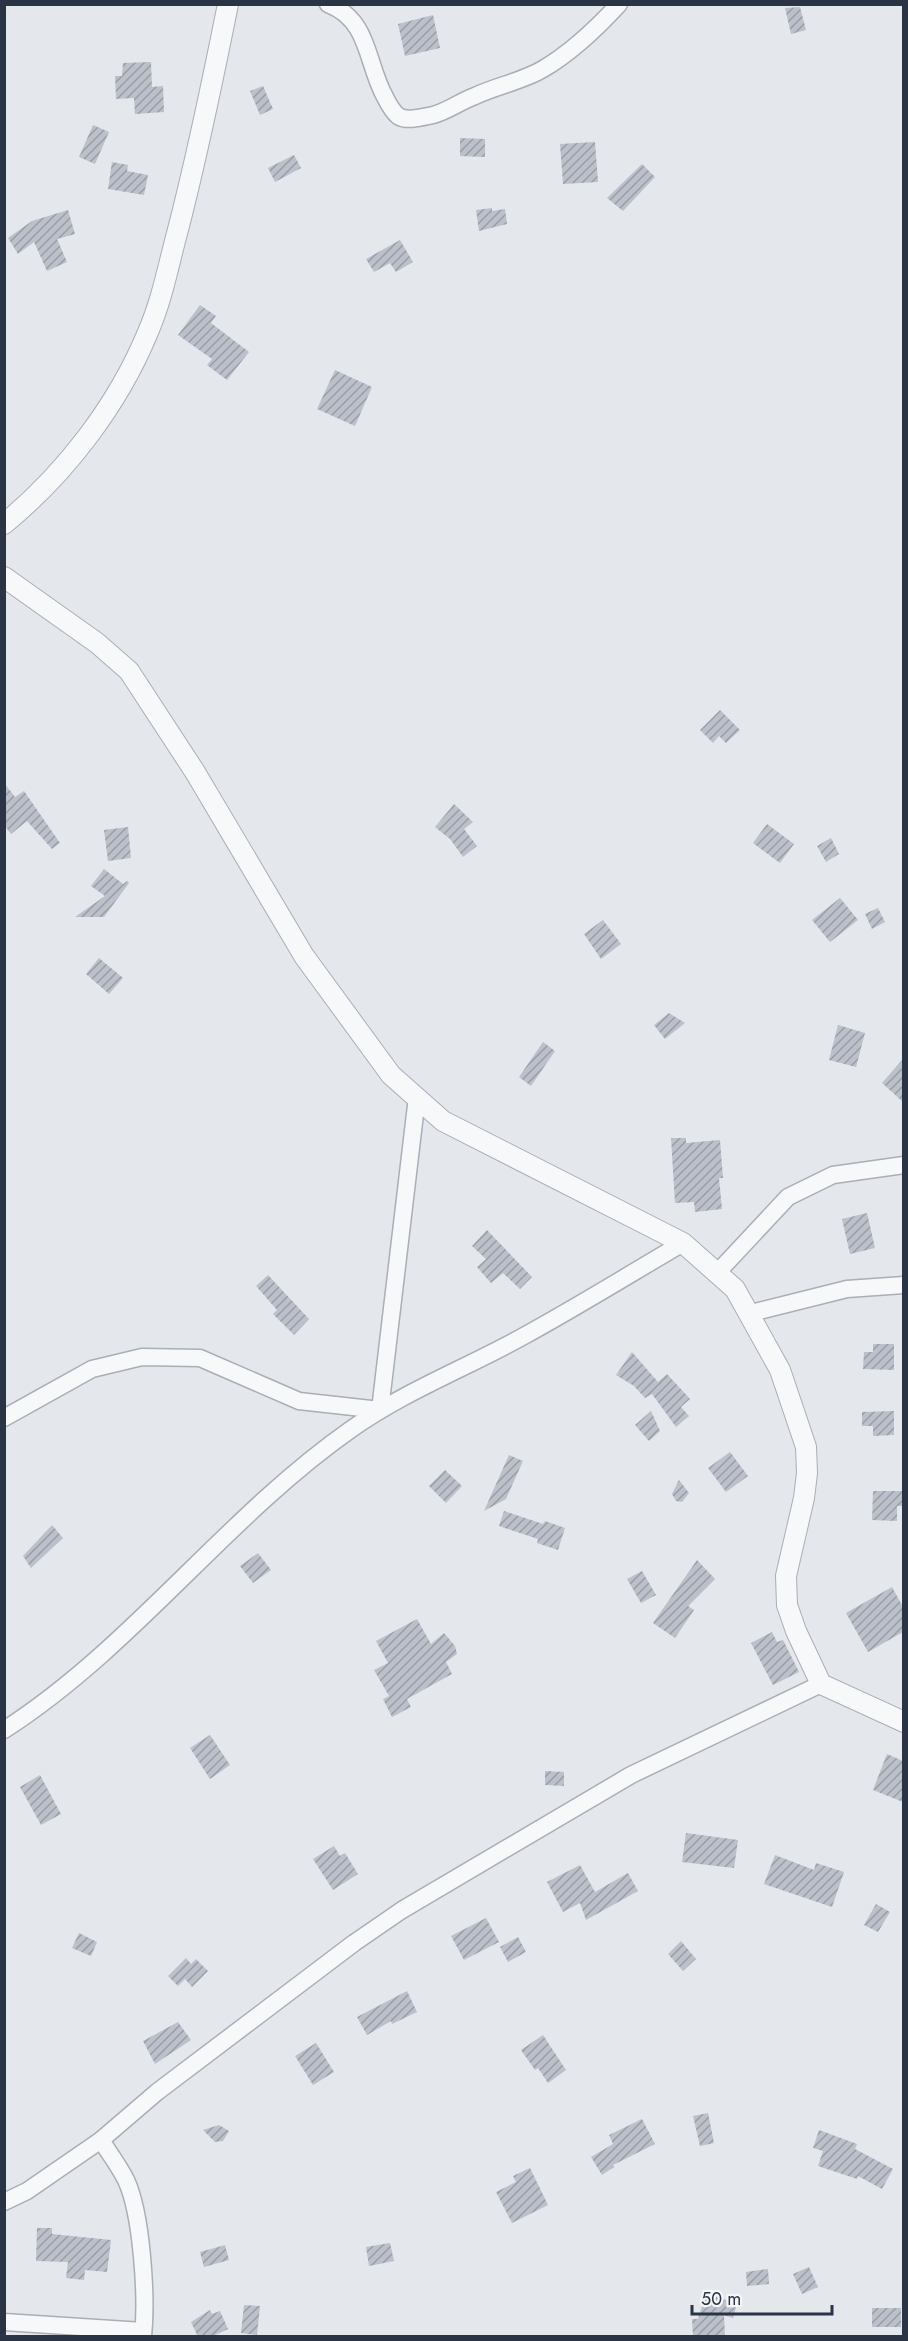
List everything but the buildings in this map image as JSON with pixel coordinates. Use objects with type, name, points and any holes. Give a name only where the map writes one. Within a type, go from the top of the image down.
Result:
[{"type":"street","points":[[4,524],[76,453],[129,370],[148,334],[162,295],[187,198],[228,4]]},
{"type":"street","points":[[328,4],[341,9],[351,18],[367,43],[377,83],[391,108],[399,116],[411,119],[436,114],[474,96],[542,70],[593,33],[619,4]]},
{"type":"street","points":[[4,577],[97,643],[129,671],[195,772],[304,956],[391,1075],[443,1121],[683,1243],[735,1289],[751,1313],[780,1370],[806,1447],[807,1473],[804,1498],[786,1576],[787,1605],[821,1684],[903,1722]]},
{"type":"street","points":[[380,1410],[417,1097]]},
{"type":"street","points":[[717,1273],[788,1197],[833,1175],[903,1165]]},
{"type":"street","points":[[4,1730],[105,1651],[270,1492],[350,1430],[380,1410],[522,1337],[683,1243]]},
{"type":"street","points":[[751,1313],[847,1289],[903,1286]]},
{"type":"street","points":[[4,1418],[92,1369],[142,1357],[200,1358],[299,1401],[380,1410]]},
{"type":"street","points":[[4,2202],[27,2191],[101,2140],[157,2092],[354,1943],[402,1910],[631,1775],[821,1684]]},
{"type":"street","points":[[4,2322],[143,2334],[142,2264],[135,2214],[126,2181],[101,2140]]}]
